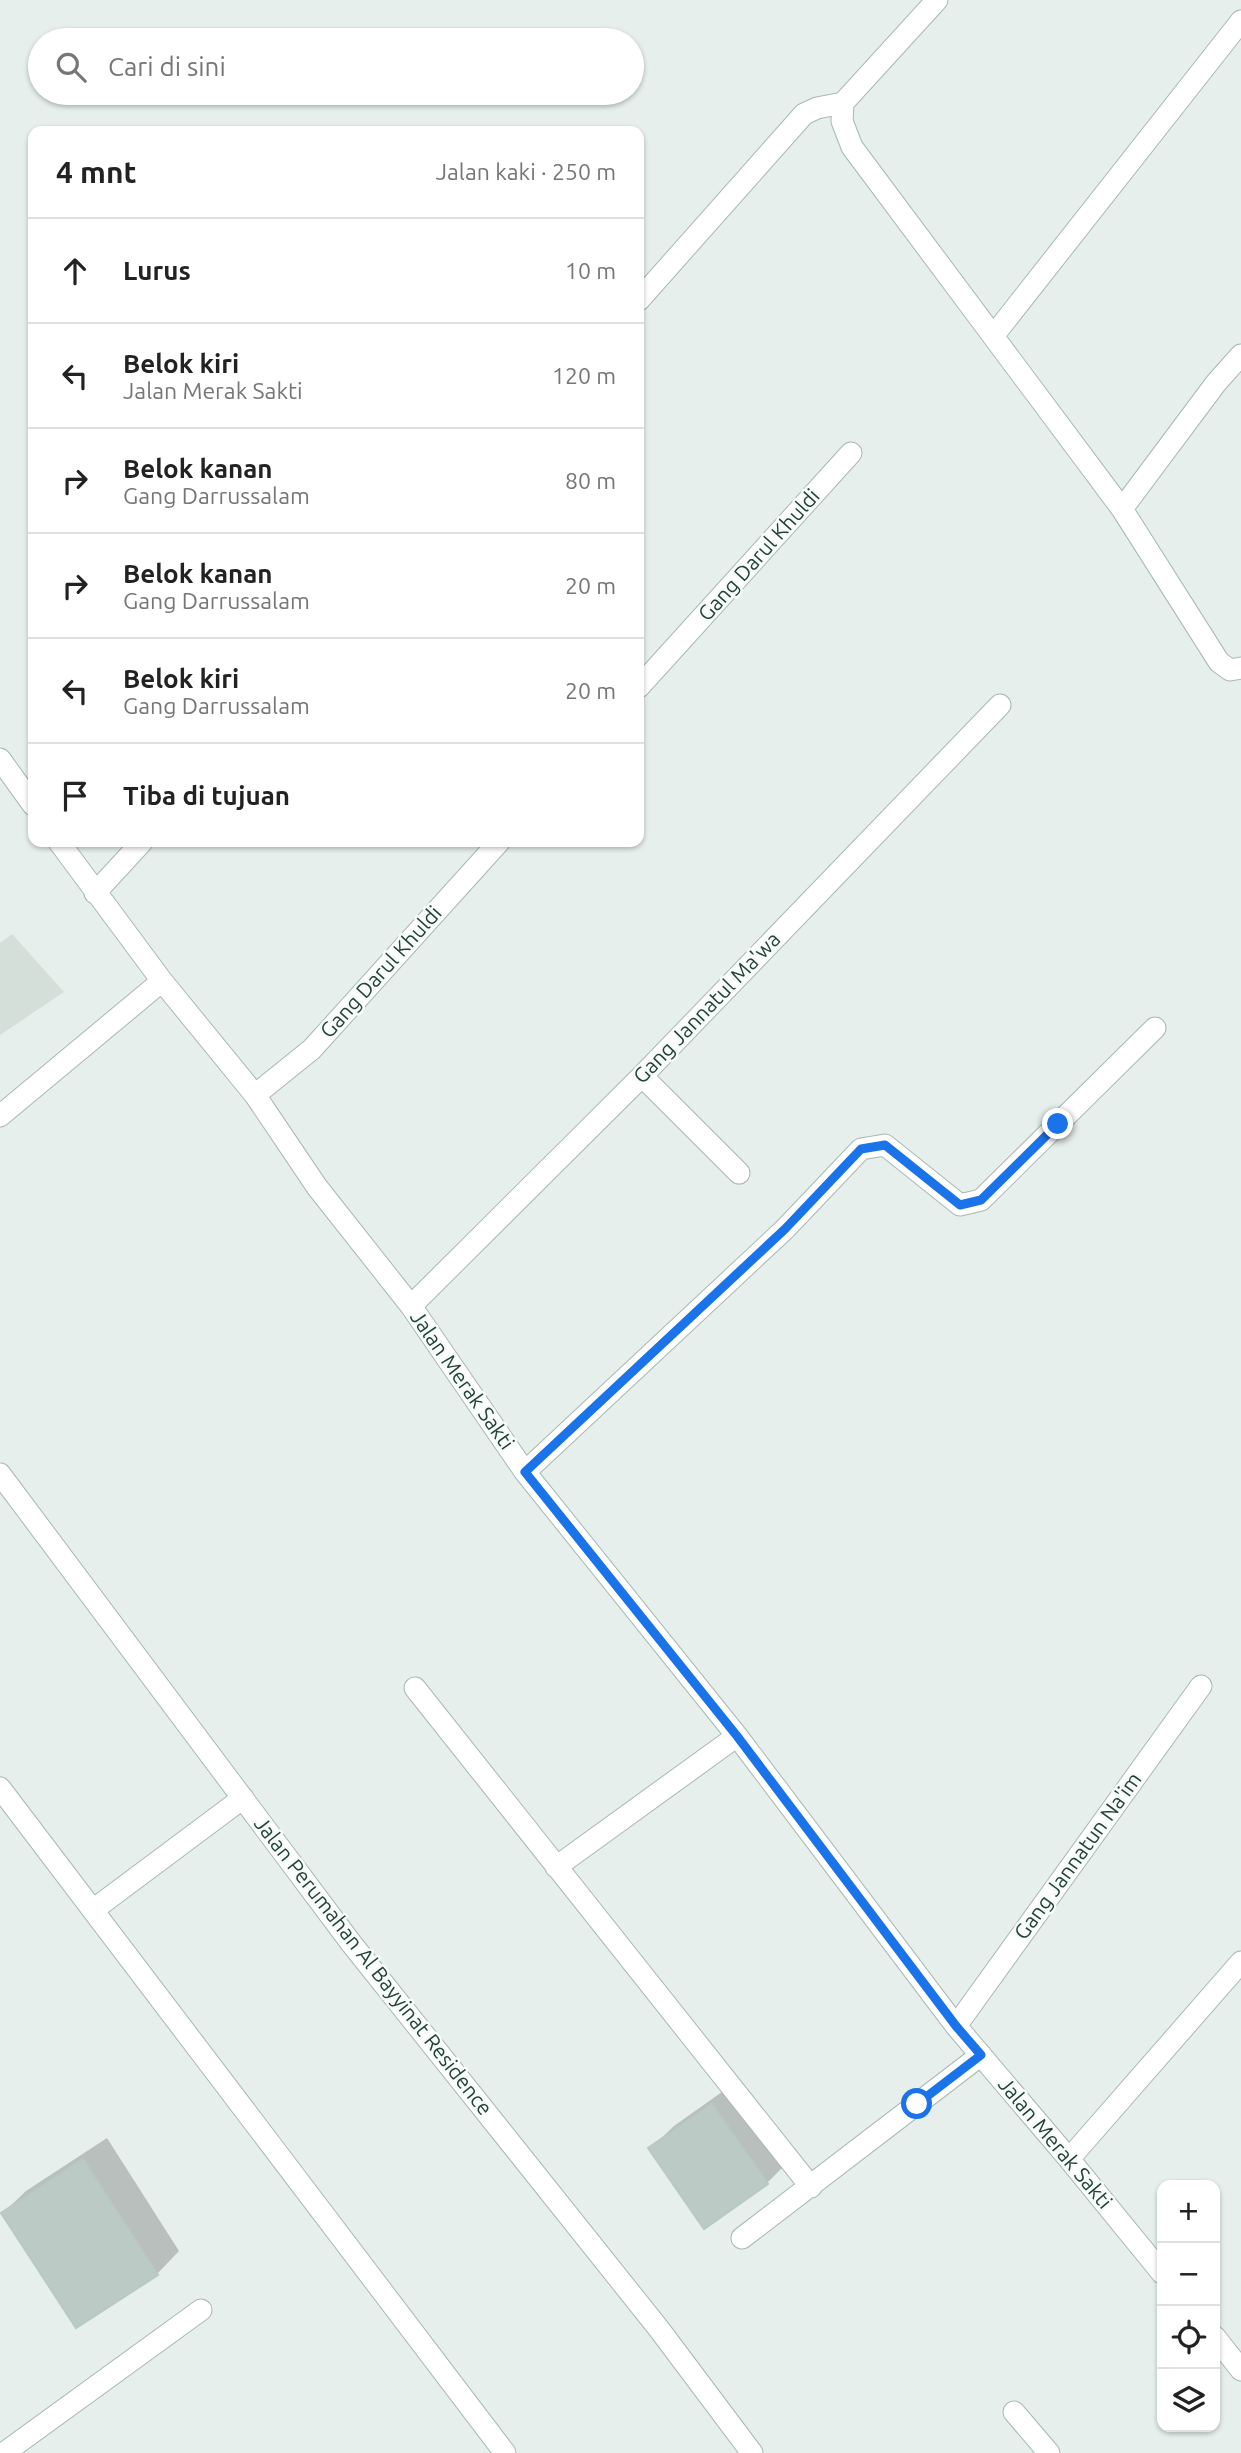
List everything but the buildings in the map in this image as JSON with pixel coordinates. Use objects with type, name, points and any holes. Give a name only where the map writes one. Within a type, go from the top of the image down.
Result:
[{"type":"street","points":[[644,294],[804,114],[817,108],[843,103],[937,0]]},
{"type":"street","points":[[994,335],[1241,21]]},
{"type":"street","points":[[843,103],[842,121],[852,147],[1122,509],[1219,662],[1230,670],[1241,668]]},
{"type":"street","points":[[1122,509],[1216,383],[1241,355]]},
{"type":"street","name":"Gang Darul Khuldi","points":[[644,681],[851,453]]},
{"type":"street","name":"Gang Jannatul Ma'wa","points":[[411,1306],[642,1076],[1000,705]]},
{"type":"street","points":[[0,759],[28,798]]},
{"type":"street","name":"Jalan Merak Sakti","points":[[63,847],[162,981],[255,1095],[317,1187],[411,1306],[525,1472],[737,1736],[956,2026],[1157,2267]]},
{"type":"street","points":[[95,893],[137,847]]},
{"type":"street","name":"Gang Darul Khuldi","points":[[255,1095],[312,1049],[494,847]]},
{"type":"street","points":[[0,1116],[162,981]]},
{"type":"street","points":[[525,1472],[785,1229],[861,1149],[885,1145],[960,1205],[981,1200],[1155,1028]]},
{"type":"street","points":[[642,1076],[739,1173]]},
{"type":"street","name":"Jalan Perumahan Al Bayyinat Residence","points":[[0,1474],[351,1943],[659,2329],[752,2453]]},
{"type":"street","name":"Gang Jannatun Na'im","points":[[956,2026],[1201,1686]]},
{"type":"street","points":[[415,1688],[811,2187]]},
{"type":"street","points":[[556,1867],[737,1736]]},
{"type":"street","points":[[0,1787],[505,2453]]},
{"type":"street","points":[[93,1910],[243,1798]]},
{"type":"street","points":[[1069,2159],[1241,1962]]},
{"type":"street","points":[[742,2238],[981,2055]]},
{"type":"street","points":[[4,2453],[201,2310]]},
{"type":"street","points":[[1220,2343],[1241,2370]]},
{"type":"street","points":[[1014,2412],[1049,2453]]},
{"type":"shaded area","points":[[12,934],[64,992],[0,1035],[0,943]]},
{"type":"route","points":[[917,2104],[981,2055],[956,2026],[737,1736],[525,1472],[785,1229],[861,1149],[885,1145],[960,1205],[981,1200],[1058,1124]]}]
